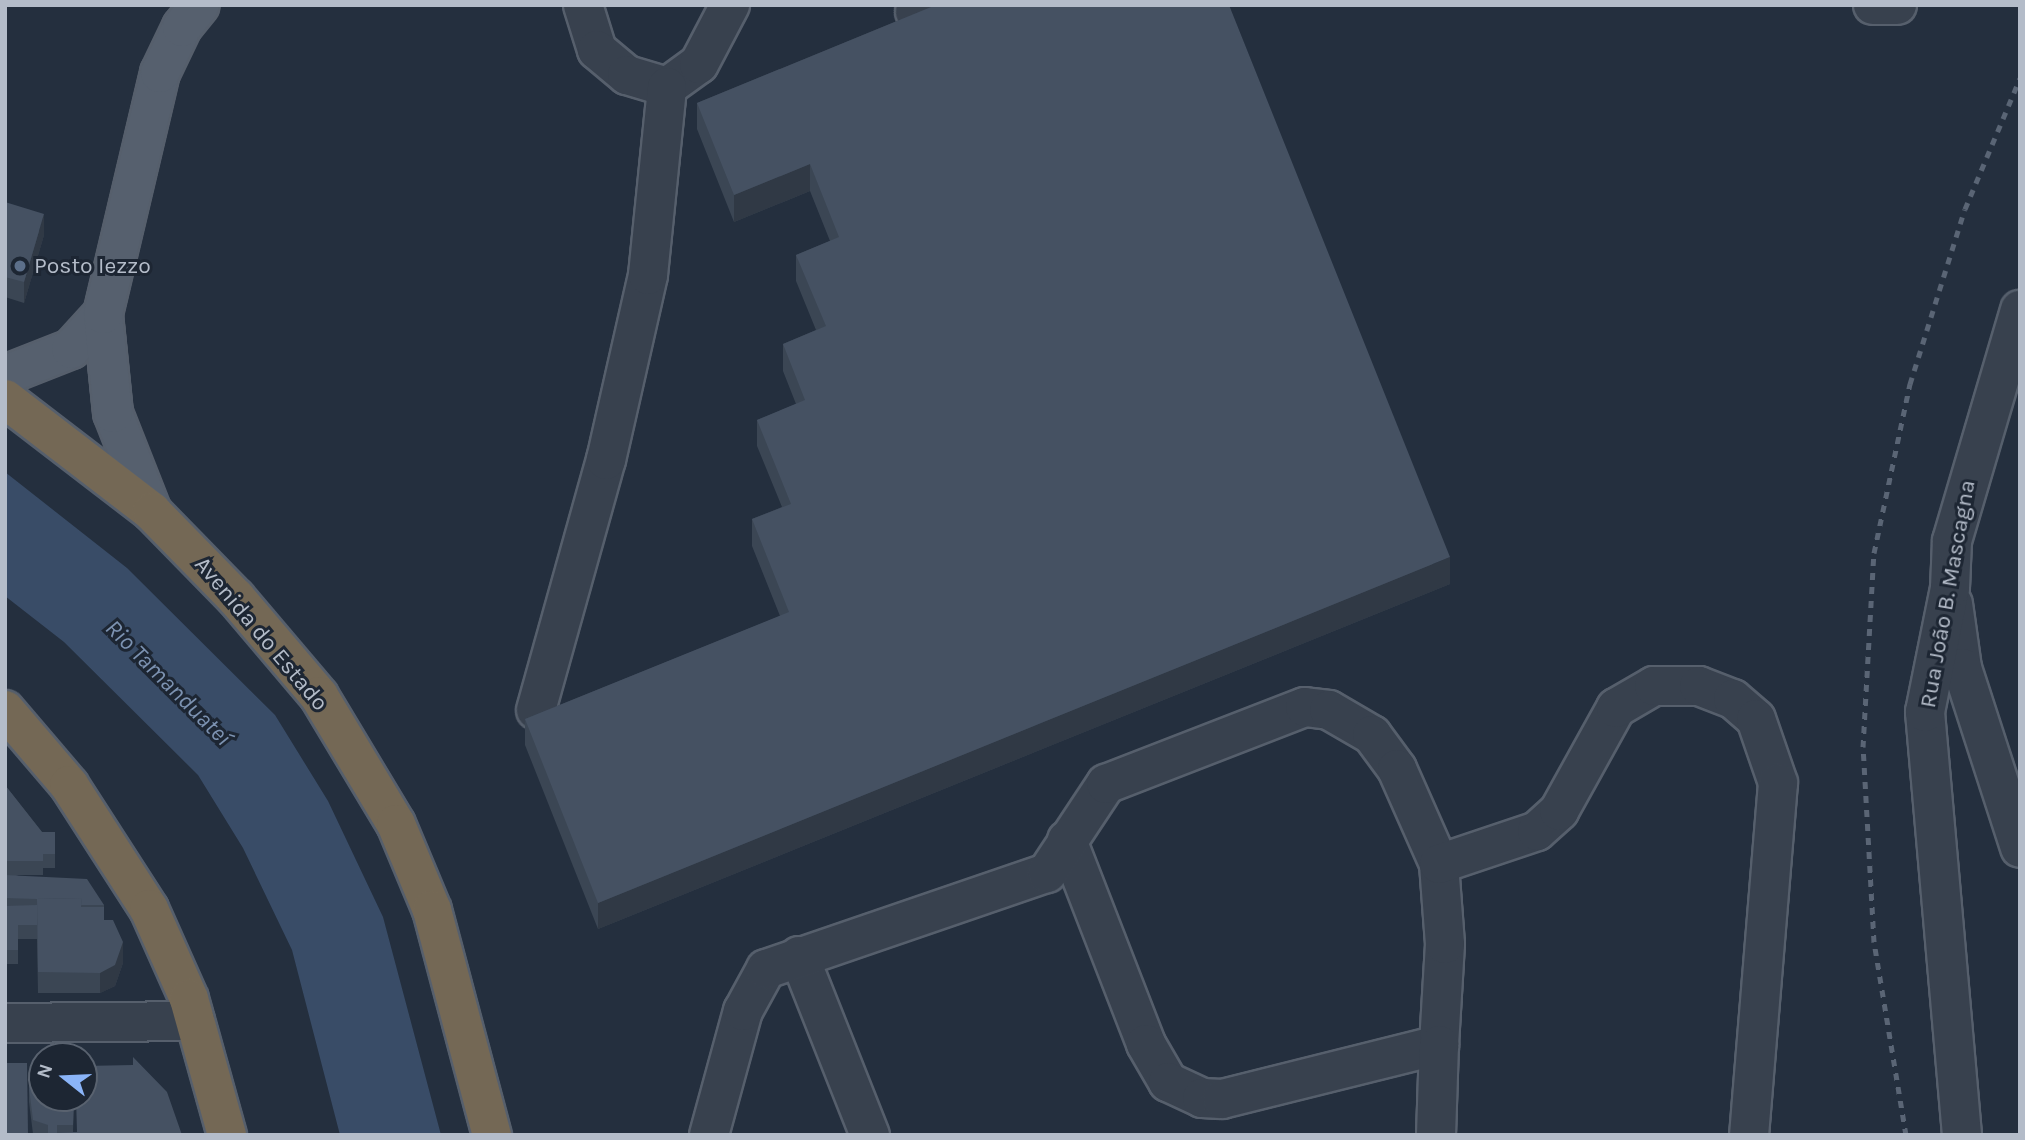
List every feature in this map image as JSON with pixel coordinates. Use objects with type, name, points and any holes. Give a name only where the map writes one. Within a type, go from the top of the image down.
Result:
[{"type":"highway","name":"Avenida do Estado","points":[[5,398],[152,512],[236,598],[319,696],[396,824],[432,910],[492,1135]]},
{"type":"highway","points":[[5,710],[69,785],[149,909],[195,1021],[227,1135]]},
{"type":"main road","points":[[152,512],[113,413],[103,314],[160,73],[182,27],[200,5]]},
{"type":"main road","points":[[5,375],[71,349],[103,314]]},
{"type":"street","points":[[583,5],[597,50],[627,75],[667,87]]},
{"type":"street","points":[[536,710],[606,460],[648,275],[667,87],[699,64],[730,5]]},
{"type":"street","points":[[1873,5],[1897,5]]},
{"type":"street","name":"Rua João B. Mascagna","points":[[1962,1135],[1925,712],[1951,588],[1952,541],[1967,480],[2020,310]]},
{"type":"street","points":[[1951,588],[1962,668],[2020,848]]},
{"type":"street","points":[[1439,864],[1537,831],[1559,811],[1616,708],[1654,685],[1699,686],[1733,699],[1756,719],[1778,783],[1749,1135]]},
{"type":"street","points":[[709,1135],[751,987],[766,969],[1047,873],[1105,784],[1305,707],[1329,710],[1372,735],[1397,769],[1439,864],[1445,944],[1436,1135]]},
{"type":"street","points":[[1068,840],[1146,1044],[1168,1082],[1184,1092],[1222,1099],[1439,1045]]},
{"type":"street","points":[[799,956],[870,1135]]},
{"type":"street","points":[[5,1023],[195,1021]]},
{"type":"water","name":"Rio Tamanduateí","points":[[5,472],[127,568],[275,715],[328,801],[383,917],[441,1135],[340,1135],[292,950],[243,848],[198,775],[64,642],[5,596]]},
{"type":"building","points":[[936,5],[1229,5],[1450,557],[598,903],[525,719],[789,612],[752,519],[791,504],[757,420],[805,400],[783,344],[826,326],[796,255],[839,237],[810,164],[734,195],[697,103]]},
{"type":"building","name":"Posto Iezzo","points":[[5,202],[44,214],[24,282],[5,277]]},
{"type":"building","points":[[5,785],[42,832],[55,832],[55,854],[43,854],[43,861],[5,861]]},
{"type":"building","points":[[5,875],[87,879],[104,905],[81,905],[82,898],[5,898]]},
{"type":"building","points":[[82,898],[81,907],[104,907],[104,920],[113,920],[123,942],[115,965],[100,973],[38,972],[37,899]]},
{"type":"building","points":[[37,905],[37,925],[18,925],[18,950],[5,950],[5,906]]},
{"type":"building","points":[[133,1057],[167,1092],[182,1135],[48,1135],[48,1125],[33,1120],[32,1112],[73,1112],[73,1125],[57,1125],[57,1133],[77,1132],[76,1112],[98,1112],[98,1066],[133,1065]]},
{"type":"building","points":[[6,1063],[27,1063],[28,1135],[7,1135]]},
{"type":"railway","points":[[1906,1135],[1874,942],[1863,747],[1874,553],[1910,384],[1965,209],[2020,78]]},
{"type":"place","name":"Posto Iezzo","points":[[20,266]]}]
